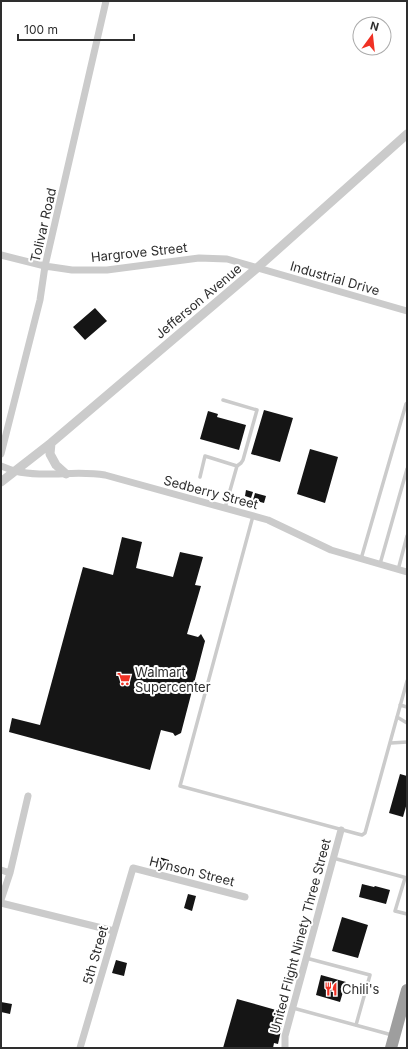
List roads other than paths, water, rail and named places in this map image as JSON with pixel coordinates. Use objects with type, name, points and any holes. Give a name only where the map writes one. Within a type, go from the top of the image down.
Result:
[{"type":"highway","points":[[391,1048],[407,990]]},
{"type":"street","name":"Tolivar Road","points":[[1,454],[40,300],[45,266],[106,1]]},
{"type":"street","name":"Jefferson Avenue","points":[[1,482],[51,443],[257,268],[407,134]]},
{"type":"street","name":"Hargrove Street","points":[[1,255],[45,266],[72,270],[107,270],[199,258],[227,259],[257,268]]},
{"type":"street","name":"Industrial Drive","points":[[257,268],[407,311]]},
{"type":"street","points":[[51,443],[50,454],[56,465],[66,474]]},
{"type":"street","name":"Sedberry Street","points":[[1,466],[15,471],[44,475],[85,473],[106,476],[276,523],[326,548],[407,572]]},
{"type":"street","points":[[28,796],[10,873],[1,901],[114,931]]},
{"type":"street","name":"United Flight Ninety Three Street","points":[[286,1048],[286,1036],[293,1008],[341,830]]},
{"type":"street","name":"Hynson Street","points":[[132,868],[245,897]]},
{"type":"street","name":"5th Street","points":[[80,1048],[132,868]]},
{"type":"street","points":[[1,870],[10,873]]},
{"type":"lane","points":[[223,400],[257,410],[243,460],[237,466],[225,508]]},
{"type":"lane","points":[[361,559],[406,404]]},
{"type":"lane","points":[[200,477],[206,456],[237,466]]},
{"type":"lane","points":[[380,564],[407,469]]},
{"type":"lane","points":[[253,516],[180,786],[362,835],[365,833],[407,681]]},
{"type":"lane","points":[[398,570],[407,539]]},
{"type":"lane","points":[[400,705],[407,707]]},
{"type":"lane","points":[[397,718],[407,723]]},
{"type":"lane","points":[[391,743],[407,742]]},
{"type":"lane","points":[[333,858],[406,878],[395,911],[407,914]]},
{"type":"lane","points":[[306,958],[370,976],[356,1025]]},
{"type":"lane","points":[[293,1008],[394,1036]]},
{"type":"place","name":"Walmart Supercenter","points":[[124,679]]},
{"type":"place","name":"Chili's","points":[[331,989]]}]
